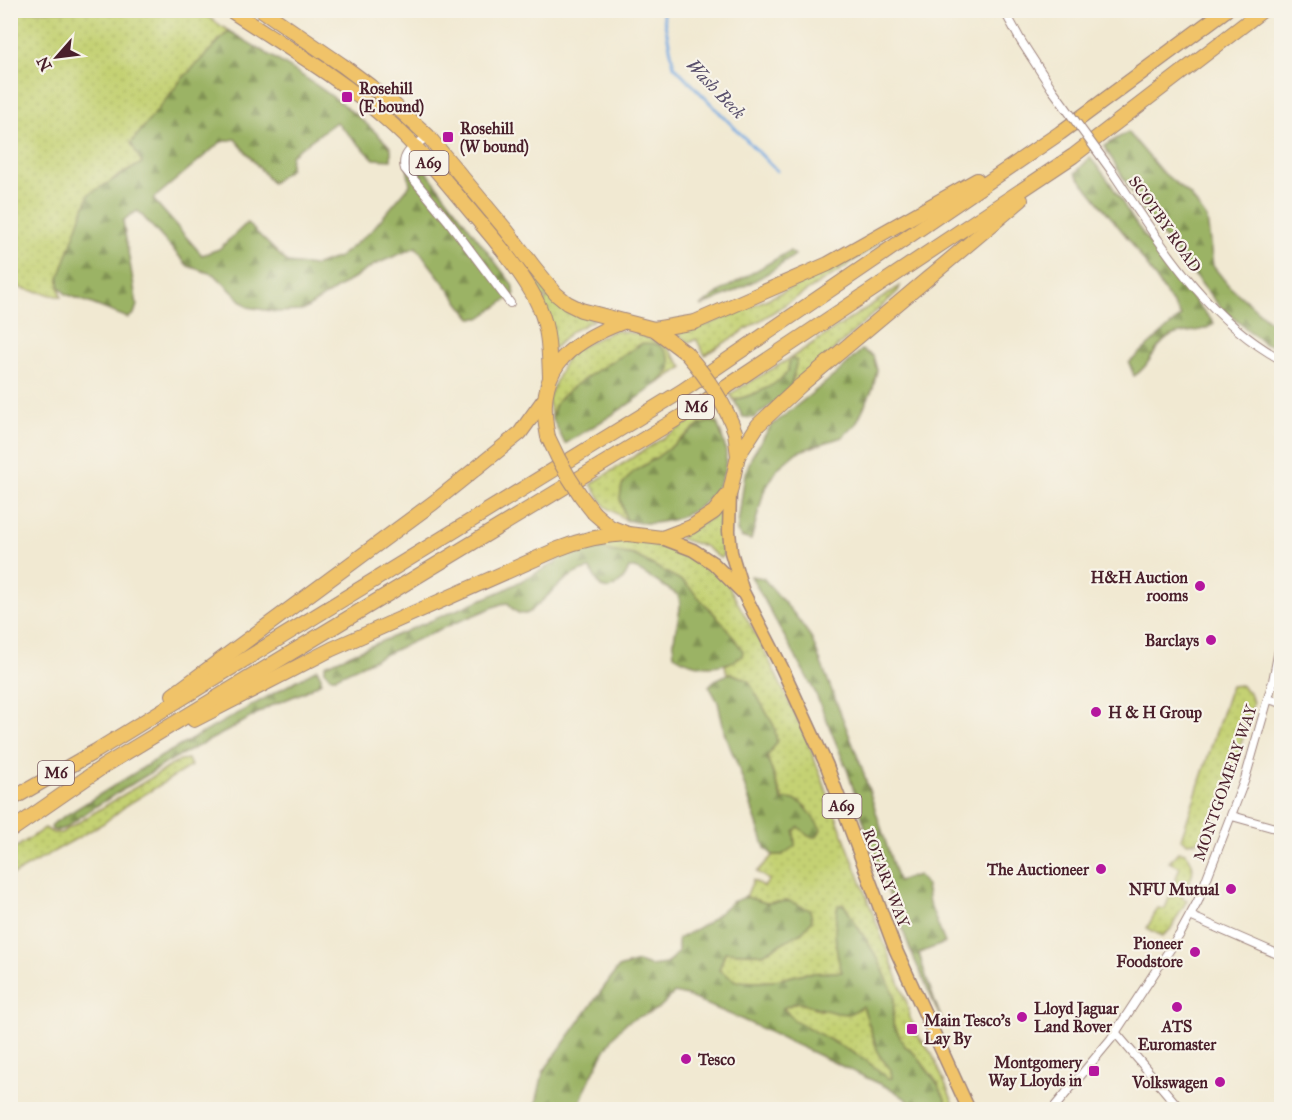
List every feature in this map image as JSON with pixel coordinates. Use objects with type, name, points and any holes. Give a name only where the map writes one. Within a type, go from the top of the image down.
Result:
[{"type":"highway","name":"A69","points":[[230,10],[323,70],[386,118],[416,146],[491,236],[530,290],[540,309],[548,337],[550,376]]},
{"type":"highway","name":"A69","points":[[261,10],[390,101],[428,136],[556,294],[567,303],[582,310],[623,322]]},
{"type":"highway","name":"M6","points":[[13,798],[96,751],[682,391],[1060,133],[1226,10]]},
{"type":"highway","name":"M6","points":[[10,831],[104,766],[695,408],[1073,156],[1263,10]]},
{"type":"highway","points":[[96,751],[433,503],[520,433],[543,401],[550,376],[567,352],[594,333],[623,322],[654,328],[695,322],[828,264],[1060,133]]},
{"type":"highway","points":[[738,456],[758,426],[801,385],[1073,156]]},
{"type":"highway","name":"A69","points":[[543,401],[543,416],[556,457],[582,499],[610,527],[628,534],[662,538],[691,527],[714,512],[730,492],[738,456],[735,432],[730,418],[701,370],[686,353],[654,328]]},
{"type":"highway","points":[[104,766],[332,649],[473,586],[580,540],[604,535],[628,534]]},
{"type":"main road","name":"ROTARY WAY","points":[[730,492],[731,552],[743,592],[782,668],[826,766],[894,946],[969,1110]]},
{"type":"main road","name":"ROTARY WAY","points":[[662,538],[693,549],[713,562],[743,592]]},
{"type":"street","name":"SCOTBY ROAD","points":[[1004,10],[1052,89],[1111,170],[1180,272],[1236,330],[1281,360]]},
{"type":"street","points":[[428,136],[404,158],[405,169],[450,222],[510,303]]},
{"type":"street","name":"MONTGOMERY WAY","points":[[1052,1110],[1115,1032],[1180,934],[1198,902],[1232,816],[1273,681],[1281,634]]},
{"type":"street","points":[[1268,699],[1281,703]]},
{"type":"street","points":[[1232,816],[1281,830]]},
{"type":"street","points":[[1190,916],[1281,956]]},
{"type":"street","points":[[1115,1032],[1180,1110]]},
{"type":"green space","points":[[11,11],[199,11],[229,31],[218,41],[142,163],[113,179],[59,278],[61,297],[11,286]]},
{"type":"green space","points":[[229,31],[294,70],[336,99],[391,148],[391,160],[374,159],[336,122],[291,155],[290,169],[272,183],[235,139],[221,142],[153,199],[202,255],[219,249],[247,223],[288,263],[314,266],[339,257],[371,231],[410,185],[408,165],[414,155],[512,284],[515,294],[480,318],[471,318],[416,247],[374,265],[302,311],[276,312],[248,307],[215,275],[188,266],[138,211],[123,221],[137,305],[134,314],[128,318],[66,294],[59,287],[59,278],[89,194],[142,163],[131,143],[182,79]]},
{"type":"green space","points":[[1128,132],[1161,171],[1190,195],[1207,219],[1213,266],[1229,286],[1281,331],[1274,345],[1265,344],[1221,308],[1145,214],[1104,146]]},
{"type":"green space","points":[[435,152],[548,294],[540,301],[431,156]]},
{"type":"green space","points":[[1090,158],[1105,175],[1158,255],[1214,323],[1198,331],[1169,337],[1159,346],[1144,368],[1134,376],[1129,363],[1181,316],[1131,242],[1075,173]]},
{"type":"green space","points":[[882,241],[847,266],[705,355],[696,339],[689,343],[673,330],[707,325],[819,275]]},
{"type":"green space","points":[[790,251],[795,255],[773,270],[738,290],[701,306],[719,292]]},
{"type":"green space","points":[[900,286],[898,291],[789,391],[794,376],[789,362],[788,371],[779,381],[757,393],[737,399],[735,402],[730,394],[789,359]]},
{"type":"green space","points":[[549,296],[594,320],[572,331],[551,351],[542,304]]},
{"type":"green space","points":[[615,330],[638,334],[666,346],[683,367],[654,386],[670,371],[612,361],[567,393],[552,418],[548,399],[569,352]]},
{"type":"green space","points":[[643,343],[662,348],[670,360],[669,371],[637,399],[565,444],[552,418],[556,404],[583,380]]},
{"type":"green space","points":[[862,350],[873,356],[877,370],[873,388],[856,424],[842,437],[797,452],[778,468],[764,491],[751,540],[741,537],[737,531],[745,474],[752,456],[770,427],[835,375]]},
{"type":"green space","points":[[793,359],[797,361],[789,391],[754,418],[743,417],[735,402],[737,399],[757,392],[779,380],[788,371],[789,362]]},
{"type":"green space","points":[[710,408],[717,423],[709,422],[700,425],[633,472],[620,498],[626,520],[605,506],[591,484]]},
{"type":"green space","points":[[709,422],[717,423],[726,455],[724,473],[717,488],[706,501],[677,518],[643,523],[626,520],[620,498],[622,485],[633,472],[700,425]]},
{"type":"green space","points":[[723,510],[721,538],[723,556],[720,558],[704,546],[681,539],[680,537]]},
{"type":"green space","points":[[625,538],[693,554],[724,578],[762,646],[806,737],[907,1003],[910,1018],[919,1037],[932,1054],[956,1109],[950,1109],[937,1083],[916,1055],[905,1046],[893,1024],[894,995],[878,959],[844,905],[842,972],[805,973],[772,981],[737,982],[719,970],[725,952],[763,954],[803,931],[789,901],[766,903],[746,897],[753,880],[764,887],[769,880],[757,872],[773,855],[783,855],[794,831],[811,815],[804,805],[783,801],[767,757],[777,742],[774,726],[748,680],[731,673],[727,675],[725,665],[742,656],[723,623],[684,582],[634,555],[609,551],[591,544]]},
{"type":"green space","points":[[591,544],[609,551],[634,555],[684,582],[723,623],[743,651],[742,656],[717,666],[699,665],[682,660],[674,655],[673,647],[680,609],[678,595],[635,568],[629,568],[624,578],[613,587],[609,589],[601,587],[590,569],[574,574],[528,613],[519,613],[508,603],[501,604],[336,677],[330,677],[325,671],[325,665],[504,590],[555,563],[564,553]]},
{"type":"green space","points":[[751,576],[763,578],[811,637],[862,768],[898,881],[918,875],[926,885],[929,903],[945,943],[919,953],[942,1021],[912,954],[876,861],[848,772],[815,692]]},
{"type":"green space","points":[[317,669],[321,682],[302,693],[270,706],[173,759],[65,828],[52,830],[51,826],[55,822],[162,756]]},
{"type":"green space","points":[[730,673],[748,680],[774,726],[777,742],[767,757],[782,800],[789,799],[801,803],[821,829],[817,837],[808,836],[799,827],[794,831],[795,846],[782,855],[773,855],[765,848],[738,766],[725,735],[718,702],[709,686],[715,680]]},
{"type":"green space","points":[[1240,685],[1250,693],[1253,703],[1233,771],[1208,836],[1188,843],[1181,839],[1231,686]]},
{"type":"green space","points":[[188,759],[191,766],[127,805],[104,823],[11,876],[11,851],[45,828],[53,833],[61,833],[180,760]]},
{"type":"green space","points":[[1178,852],[1185,853],[1189,857],[1193,869],[1189,883],[1181,897],[1187,900],[1170,930],[1162,936],[1147,928],[1158,908],[1165,909],[1180,867],[1169,862]]},
{"type":"green space","points":[[746,897],[766,903],[789,901],[810,910],[812,920],[803,931],[763,954],[725,952],[719,970],[736,981],[757,982],[805,973],[842,972],[835,930],[838,905],[844,905],[878,959],[894,995],[893,1024],[905,1046],[916,1055],[937,1083],[950,1109],[913,1109],[914,1105],[893,1090],[743,1020],[687,996],[674,993],[664,1004],[626,1023],[619,1030],[598,1063],[578,1109],[535,1109],[543,1072],[618,968],[638,962],[650,966],[666,964],[678,952],[678,939],[707,923],[732,902]],"holes":[[[797,1002],[836,1013],[849,1014],[863,1006],[879,1055],[891,1070],[892,1078],[888,1078],[864,1059],[794,1020],[783,1008]]]},
{"type":"green space","points":[[797,1002],[821,1010],[863,1006],[879,1055],[891,1070],[892,1078],[888,1079],[864,1059],[794,1020],[783,1008]]},
{"type":"waterway","name":"Wash Beck","points":[[662,10],[674,66],[777,171]]},
{"type":"place","name":"Rosehill (E bound)","points":[[347,97]]},
{"type":"place","name":"Rosehill (W bound)","points":[[448,137]]},
{"type":"place","name":"H&H Auction rooms","points":[[1200,586]]},
{"type":"place","name":"Barclays","points":[[1211,640]]},
{"type":"place","name":"H & H Group","points":[[1096,712]]},
{"type":"place","name":"The Auctioneer","points":[[1101,869]]},
{"type":"place","name":"NFU Mutual","points":[[1231,889]]},
{"type":"place","name":"Pioneer Foodstore","points":[[1195,952]]},
{"type":"place","name":"ATS Euromaster","points":[[1177,1007]]},
{"type":"place","name":"Lloyd Jaguar Land Rover","points":[[1022,1017]]},
{"type":"place","name":"Main Tesco's Lay By","points":[[912,1029]]},
{"type":"place","name":"Tesco","points":[[686,1059]]},
{"type":"place","name":"Montgomery Way Lloyds in","points":[[1094,1071]]},
{"type":"place","name":"Volkswagen","points":[[1220,1082]]}]
